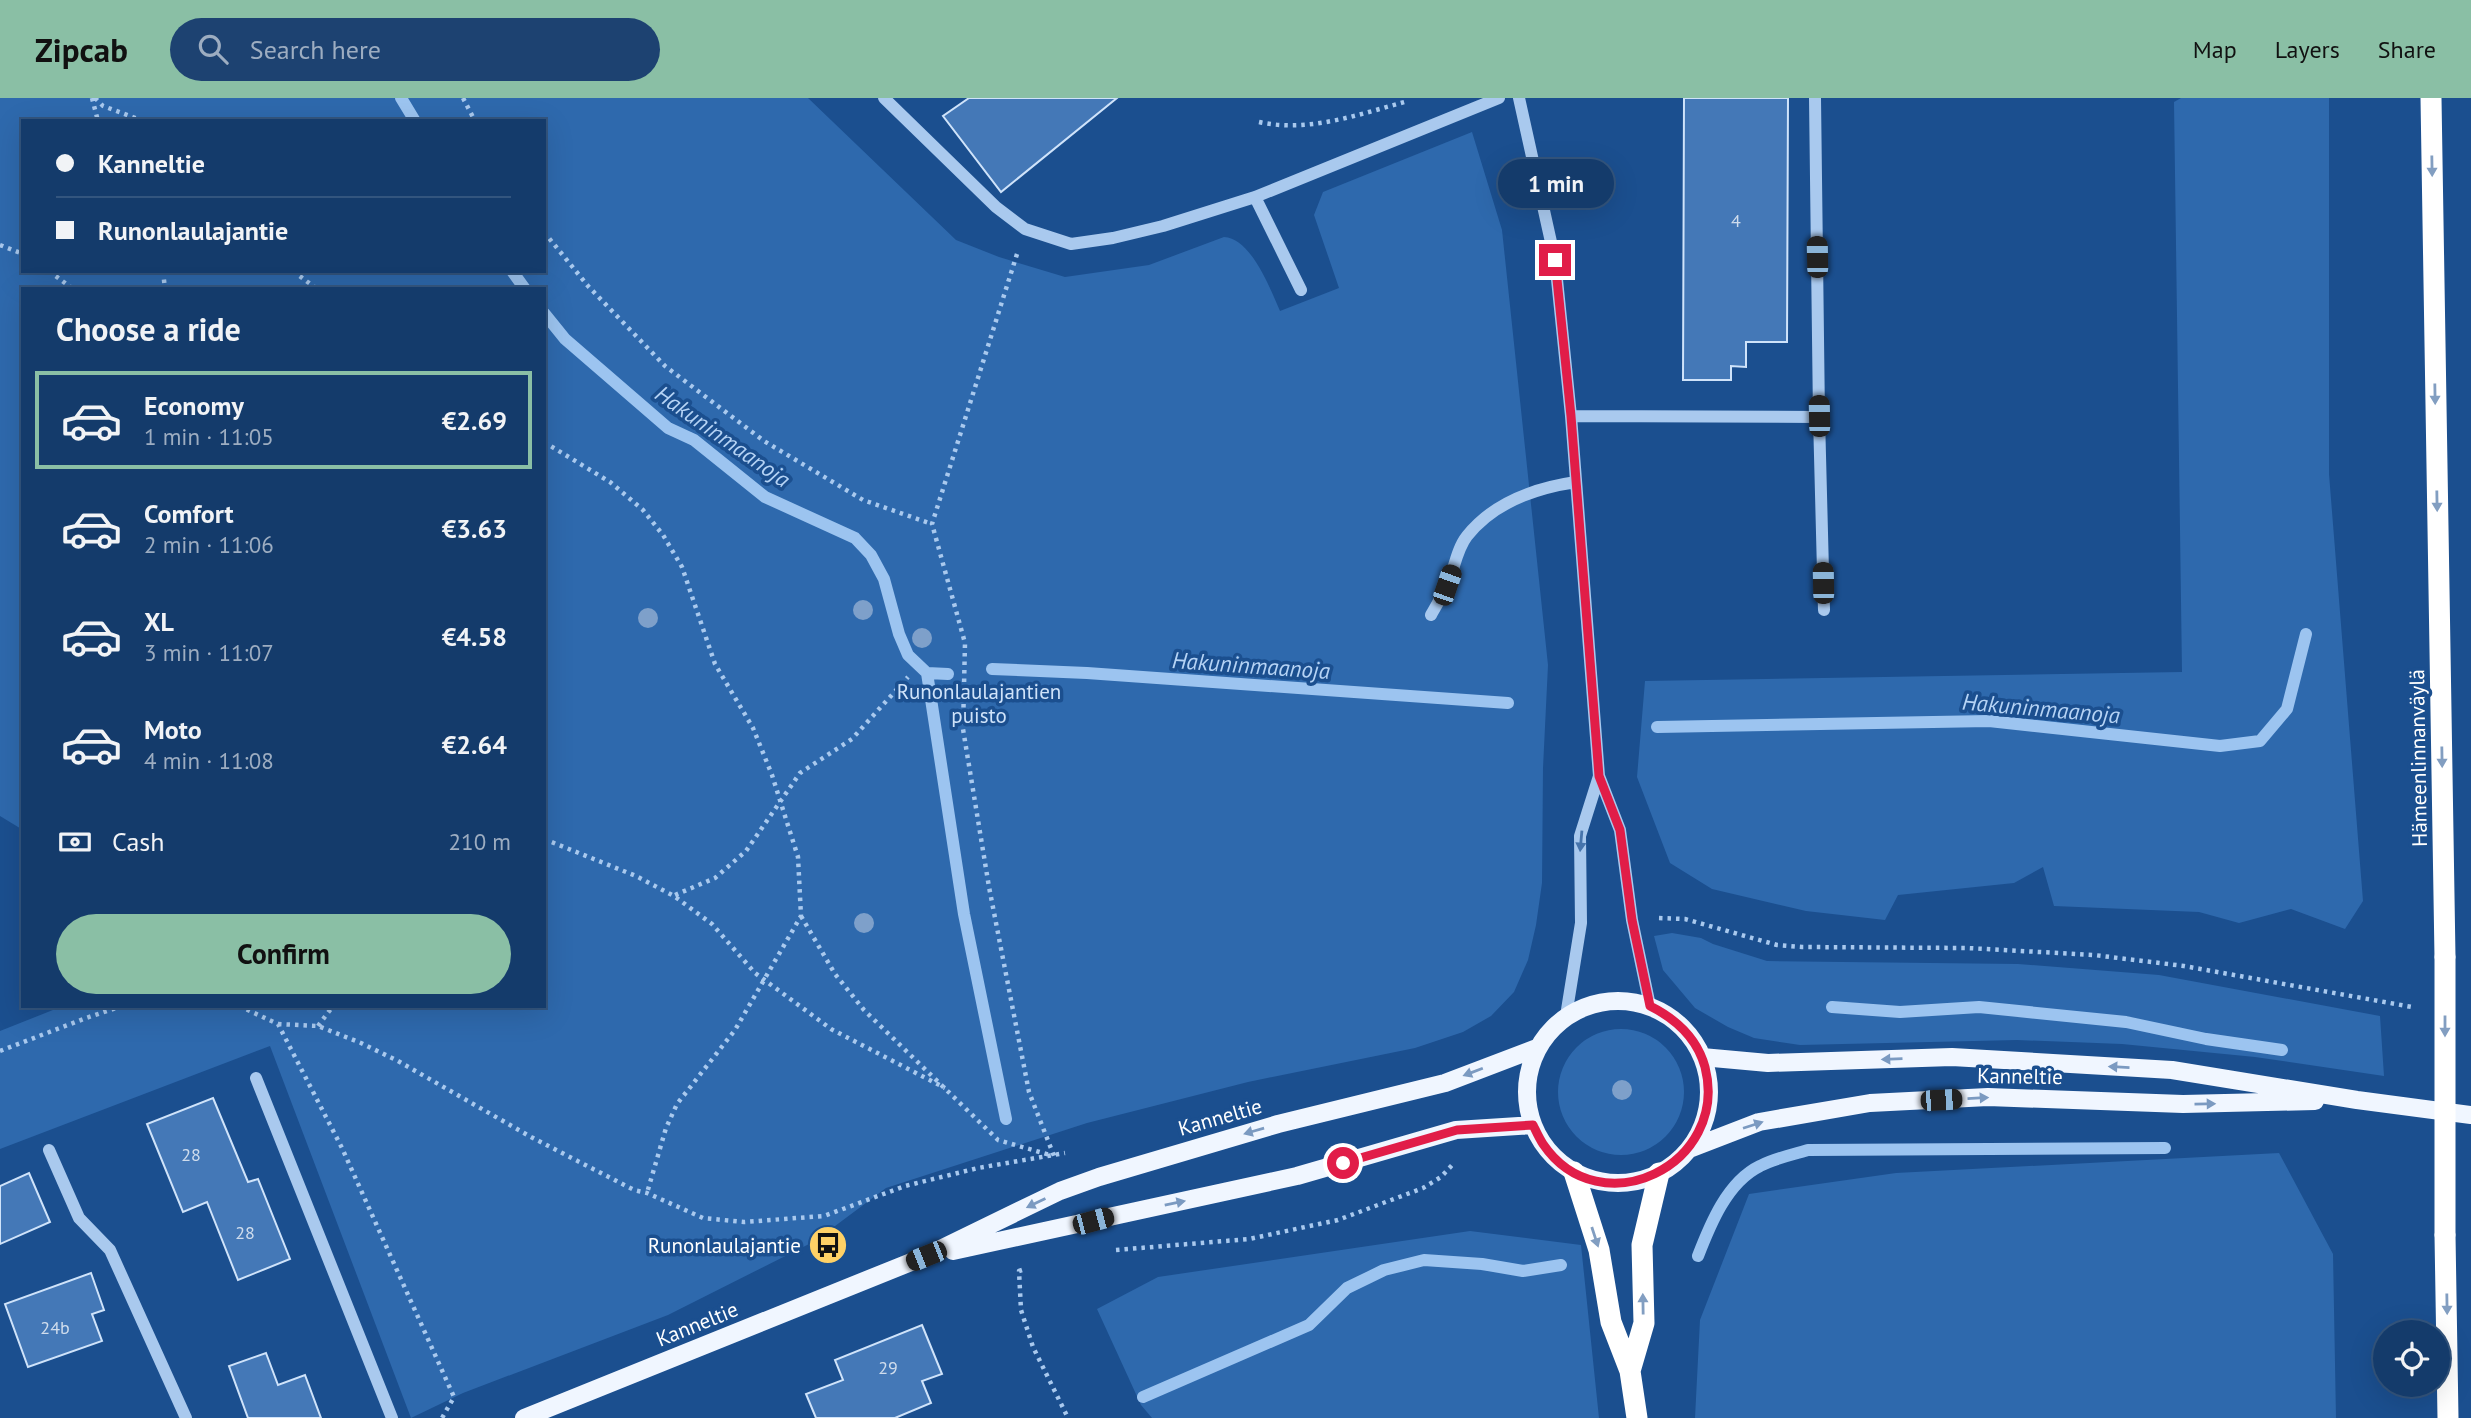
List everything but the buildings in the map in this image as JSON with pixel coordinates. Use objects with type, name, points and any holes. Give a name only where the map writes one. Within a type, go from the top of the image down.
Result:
[{"type":"highway","name":"Hämeenlinnanväylä","points":[[2431,98],[2445,957],[2448,1418]]},
{"type":"highway","points":[[1574,1172],[1599,1250],[1611,1322],[1630,1371],[1637,1418]]},
{"type":"highway","points":[[1630,1371],[1644,1323],[1642,1245],[1659,1173]]},
{"type":"main road","points":[[1606,1001],[1628,1001],[1650,1006],[1667,1014],[1681,1026],[1702,1057],[1708,1081],[1708,1105],[1701,1129],[1689,1149],[1675,1163],[1639,1181],[1616,1184],[1574,1172],[1557,1160],[1543,1144],[1527,1106],[1530,1067],[1537,1048],[1549,1031],[1566,1016],[1585,1006],[1606,1001]]},
{"type":"main road","name":"Kanneltie","points":[[524,1418],[926,1256],[1060,1191],[1278,1124],[1445,1083],[1537,1048]]},
{"type":"main road","name":"Kanneltie","points":[[1702,1057],[1768,1063],[1952,1057],[2172,1070],[2357,1100],[2471,1115]]},
{"type":"main road","name":"Kanneltie","points":[[1689,1149],[1759,1122],[1870,1103],[1988,1097],[2183,1104],[2357,1100]]},
{"type":"main road","name":"Kanneltie","points":[[926,1256],[1297,1176],[1457,1130],[1533,1125]]},
{"type":"street","points":[[884,98],[996,207],[1025,229],[1071,244],[1114,238],[1163,226],[1255,197],[1499,98]]},
{"type":"street","points":[[1519,98],[1555,260],[1571,416],[1599,776],[1620,830],[1632,920],[1650,1006]]},
{"type":"street","points":[[1815,98],[1824,610]]},
{"type":"street","points":[[1255,197],[1301,290]]},
{"type":"street","points":[[1571,416],[1819,416]]},
{"type":"street","points":[[1431,615],[1447,585],[1466,537],[1488,516],[1516,497],[1547,486],[1576,482]]},
{"type":"street","points":[[1566,1016],[1581,923],[1580,836],[1599,776]]},
{"type":"street","points":[[256,1078],[392,1418]]},
{"type":"street","points":[[49,1150],[79,1218],[110,1250],[186,1418]]},
{"type":"path","points":[[93,98],[98,119]]},
{"type":"path","points":[[93,98],[103,106],[138,119]]},
{"type":"path","points":[[463,98],[474,119]]},
{"type":"path","points":[[1259,122],[1276,126],[1310,125],[1419,98]]},
{"type":"path","points":[[1025,229],[932,524],[965,643],[963,729],[989,887],[1029,1091],[1054,1156]]},
{"type":"path","points":[[546,234],[588,286],[676,375],[764,441],[863,500],[932,524]]},
{"type":"path","points":[[0,245],[21,253]]},
{"type":"path","points":[[53,273],[70,287]]},
{"type":"path","points":[[295,273],[314,287]]},
{"type":"path","points":[[546,443],[610,482],[643,510],[663,535],[682,566],[715,664],[753,729],[772,775],[798,857],[801,916],[835,974],[864,1010],[998,1140],[1054,1156]]},
{"type":"path","points":[[674,895],[715,878],[746,851],[800,773],[852,739],[908,677]]},
{"type":"path","points":[[546,840],[636,876],[674,895],[712,924],[755,973],[831,1029],[945,1088]]},
{"type":"path","points":[[647,1193],[666,1128],[677,1104],[735,1030],[801,916]]},
{"type":"path","points":[[1632,920],[1670,917],[1685,919],[1777,945],[1802,947],[1968,948],[2094,955],[2196,968],[2387,1004],[2423,1008]]},
{"type":"path","points":[[0,1051],[116,1008]]},
{"type":"path","points":[[243,1008],[278,1024],[318,1026],[398,1061],[543,1143],[634,1190],[647,1193],[703,1218],[744,1222],[824,1216],[905,1186],[978,1168],[1054,1156]]},
{"type":"path","points":[[318,1026],[332,1008]]},
{"type":"path","points":[[278,1024],[342,1148],[454,1397],[442,1418]]},
{"type":"path","points":[[1019,1271],[1021,1310],[1029,1335],[1068,1418]]},
{"type":"green space","name":"Runonlaulajantien puisto","points":[[0,98],[808,98],[956,240],[999,257],[1065,277],[1149,265],[1224,237],[1243,246],[1251,255],[1280,311],[1339,288],[1314,215],[1323,192],[1472,132],[1502,230],[1548,665],[1543,768],[1542,883],[1528,960],[1514,992],[1491,1016],[1463,1032],[1415,1048],[1248,1082],[1087,1123],[886,1188],[815,1241],[668,1315],[463,1393],[411,1418],[270,1046],[0,1149],[0,1031],[58,1008],[546,1008],[546,287],[21,287],[21,829],[0,816]]},
{"type":"green space","points":[[2181,98],[2329,98],[2329,474],[2363,901],[2345,929],[2291,909],[2239,923],[2199,912],[2054,906],[2043,867],[2014,883],[1898,895],[1885,920],[1806,911],[1712,889],[1670,863],[1637,777],[1645,681],[2182,672],[2174,102]]},
{"type":"green space","points":[[1672,933],[1701,938],[1767,961],[2018,964],[2159,975],[2380,1016],[2384,1076],[2255,1057],[2122,1044],[2017,1040],[1800,1045],[1754,1038],[1695,1008],[1663,970],[1654,936]]},
{"type":"green space","points":[[1621,1029],[1645,1034],[1666,1047],[1679,1068],[1684,1092],[1679,1116],[1666,1137],[1645,1150],[1621,1155],[1597,1150],[1576,1137],[1563,1116],[1558,1092],[1563,1068],[1576,1047],[1597,1034]]},
{"type":"green space","points":[[2279,1153],[2333,1254],[2336,1418],[1695,1418],[1700,1320],[1749,1194],[1896,1173]]},
{"type":"green space","points":[[1470,1231],[1581,1245],[1599,1418],[1152,1418],[1141,1405],[1097,1309],[1158,1277]]},
{"type":"waterway","name":"Hakuninmaanoja","points":[[401,98],[414,119]]},
{"type":"waterway","name":"Hakuninmaanoja","points":[[513,273],[524,287]]},
{"type":"waterway","name":"Hakuninmaanoja","points":[[546,315],[565,339],[668,428],[694,440],[765,497],[855,538],[871,555],[884,579],[899,634],[908,655],[927,673],[948,674]]},
{"type":"waterway","name":"Hakuninmaanoja","points":[[1657,727],[1989,721],[2220,746],[2260,741],[2287,709],[2306,634]]},
{"type":"waterway","name":"Hakuninmaanoja","points":[[992,669],[1087,673],[1508,703]]},
{"type":"waterway","points":[[927,673],[964,914],[1006,1119]]},
{"type":"waterway","points":[[1832,1007],[1900,1012],[1979,1007],[2126,1022],[2206,1039],[2282,1050]]},
{"type":"waterway","points":[[1698,1256],[1721,1205],[1738,1182],[1766,1163],[1808,1150],[2165,1148]]},
{"type":"waterway","points":[[1143,1397],[1309,1325],[1347,1288],[1384,1270],[1424,1260],[1482,1264],[1523,1271],[1561,1265]]},
{"type":"place","name":"Runonlaulajantie","points":[[828,1245]]},
{"type":"route","points":[[1343,1163],[1457,1130],[1533,1125],[1543,1144],[1557,1160],[1574,1172],[1616,1184],[1639,1181],[1675,1163],[1689,1149],[1701,1129],[1708,1105],[1708,1081],[1702,1057],[1693,1040],[1667,1014],[1650,1006],[1632,920],[1620,830],[1599,776],[1571,416],[1555,260]]}]
